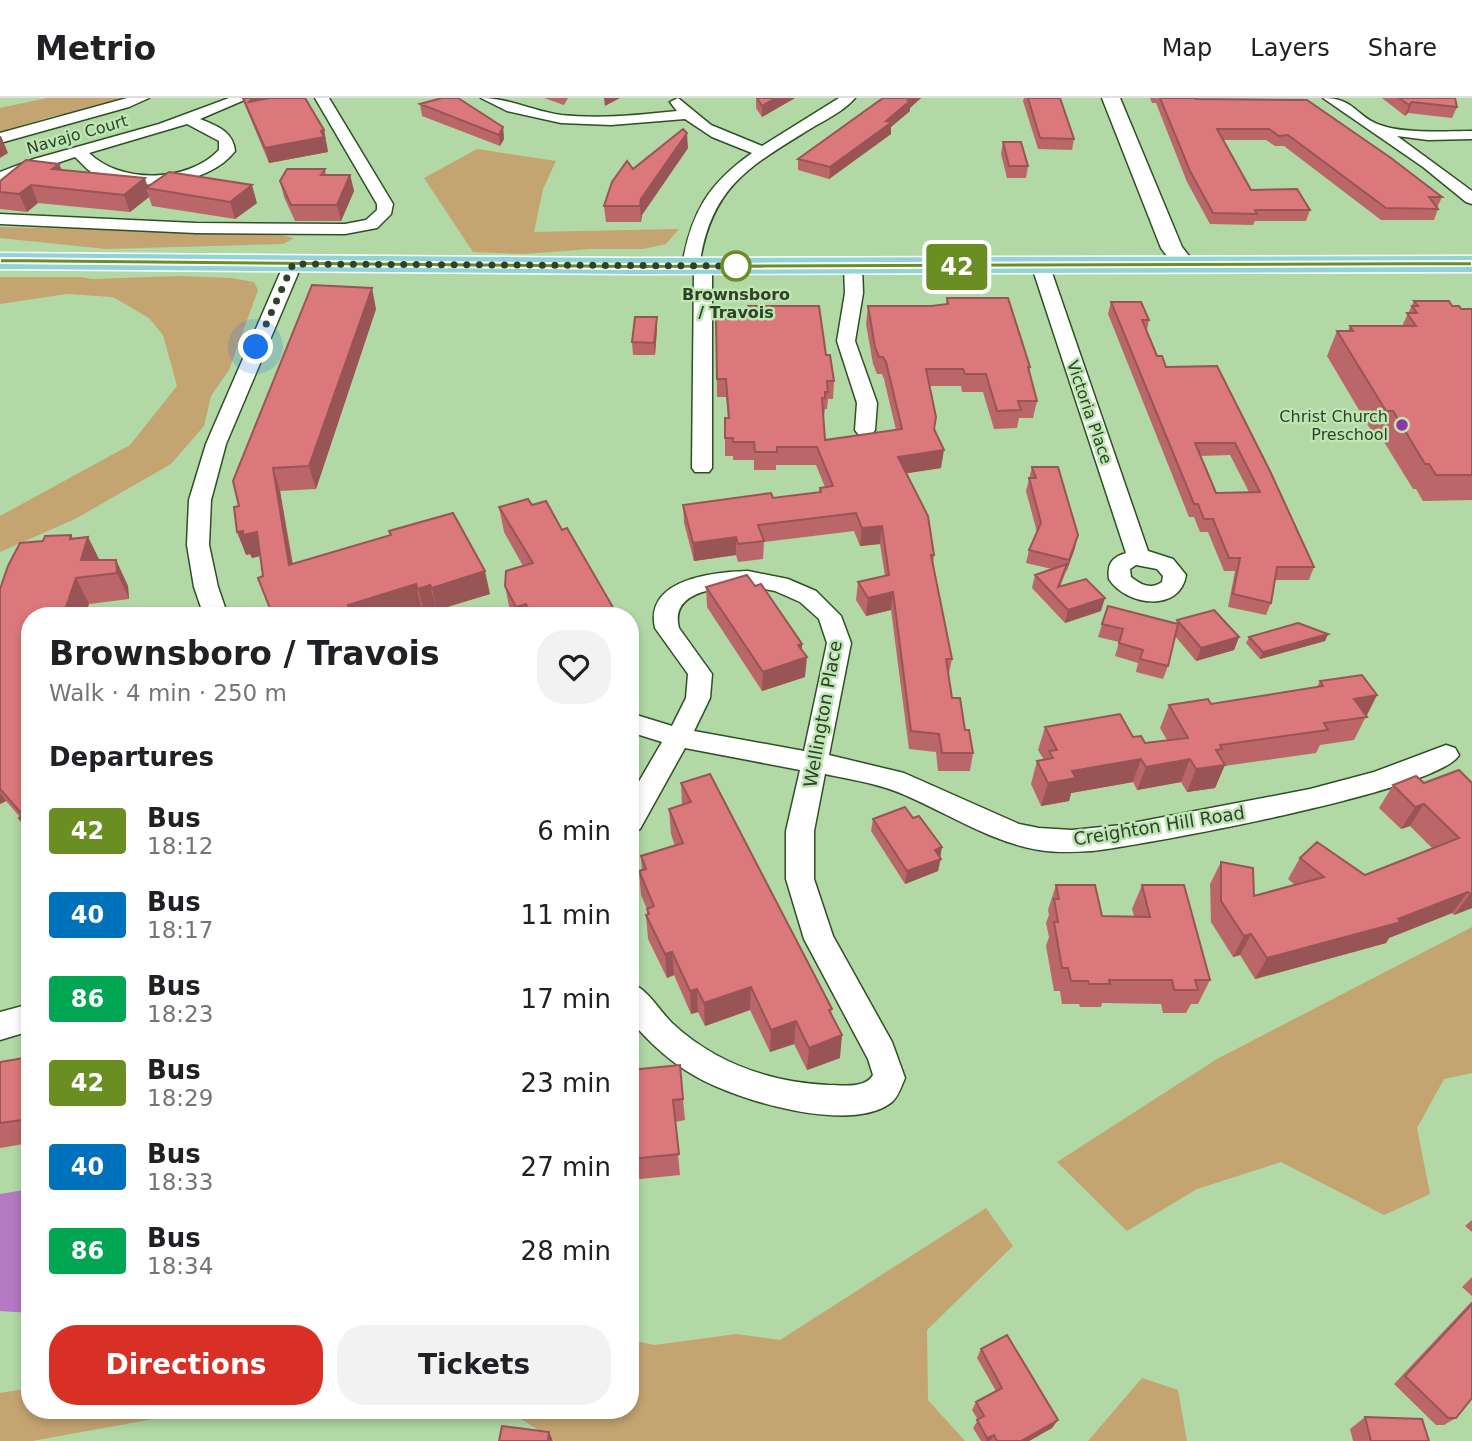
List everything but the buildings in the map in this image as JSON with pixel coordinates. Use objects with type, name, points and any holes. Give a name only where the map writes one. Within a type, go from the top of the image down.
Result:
[{"type":"main road","points":[[0,261],[853,267],[1472,264]]},
{"type":"street","points":[[0,138],[32,127],[95,114],[142,98]]},
{"type":"street","name":"Navajo Court","points":[[0,177],[38,162],[188,119],[242,98]]},
{"type":"street","points":[[0,219],[196,228],[360,228],[380,218],[386,204],[322,98]]},
{"type":"street","points":[[488,98],[521,112],[572,121],[634,120],[687,114]]},
{"type":"street","points":[[674,98],[687,114],[715,135],[765,152]]},
{"type":"street","points":[[702,467],[702,295],[718,284],[705,266],[699,225],[711,201],[725,183],[765,152],[848,98]]},
{"type":"street","points":[[1111,98],[1172,248],[1186,267]]},
{"type":"street","points":[[1330,98],[1411,153],[1472,200]]},
{"type":"street","points":[[79,152],[90,167],[124,179],[163,179],[198,171],[221,159],[228,150],[227,143],[222,137],[188,119]]},
{"type":"street","points":[[1376,129],[1428,136],[1472,135]]},
{"type":"street","points":[[1411,153],[1428,136]]},
{"type":"street","points":[[213,607],[198,545],[200,500],[216,444],[293,264]]},
{"type":"street","points":[[853,267],[854,293],[846,341],[867,403],[865,430]]},
{"type":"street","name":"Victoria Place","points":[[1041,267],[1139,557]]},
{"type":"street","name":"Wellington Place","points":[[639,1007],[672,1043],[696,1060],[734,1080],[779,1094],[827,1100],[862,1099],[882,1092],[889,1080],[889,1072],[881,1052],[819,939],[804,899],[799,859],[800,831],[839,643],[839,634],[831,615],[817,600],[799,589],[776,582],[750,579],[720,580],[695,586],[671,601],[666,611],[669,633],[697,667],[701,681],[698,698],[677,736]]},
{"type":"street","name":"Creighton Hill Road","points":[[639,725],[677,736],[851,769],[897,781],[1007,831],[1040,839],[1074,841],[1260,810],[1320,797],[1446,755]]},
{"type":"street","points":[[639,805],[677,736]]},
{"type":"street","points":[[0,1026],[21,1020]]},
{"type":"shaded area","points":[[47,98],[132,98],[102,108],[53,116],[0,132],[0,108]]},
{"type":"shaded area","points":[[477,149],[556,161],[543,189],[534,232],[679,229],[666,244],[643,249],[590,249],[523,254],[473,252],[424,178]]},
{"type":"shaded area","points":[[0,227],[277,234],[294,238],[283,244],[106,249],[0,238]]},
{"type":"shaded area","points":[[180,276],[231,278],[254,282],[258,290],[229,370],[211,396],[204,426],[171,464],[75,519],[0,552],[0,516],[130,445],[177,386],[163,335],[149,318],[113,297],[67,294],[0,304],[0,277],[93,279]]},
{"type":"shaded area","points":[[1472,927],[1472,1073],[1444,1079],[1417,1128],[1430,1194],[1384,1215],[1281,1162],[1197,1189],[1127,1231],[1057,1162],[1217,1059]]},
{"type":"shaded area","points":[[21,1190],[21,1312],[0,1311],[0,1194]]},
{"type":"shaded area","points":[[986,1208],[1013,1246],[927,1330],[928,1400],[965,1441],[555,1441],[521,1419],[639,1419],[639,1342],[655,1345],[736,1334],[780,1340]]},
{"type":"shaded area","points":[[1142,1378],[1178,1390],[1187,1441],[1088,1441]]},
{"type":"shaded area","points":[[21,1390],[21,1419],[154,1419],[32,1441],[0,1441],[0,1393]]},
{"type":"bus line","name":"42","points":[[0,261],[853,267],[1472,264]]},
{"type":"place","name":"Brownsboro / Travois","points":[[736,266]]},
{"type":"place","name":"Christ Church Preschool","points":[[1402,425]]},
{"type":"route","points":[[256,347],[293,264],[736,266]]}]
